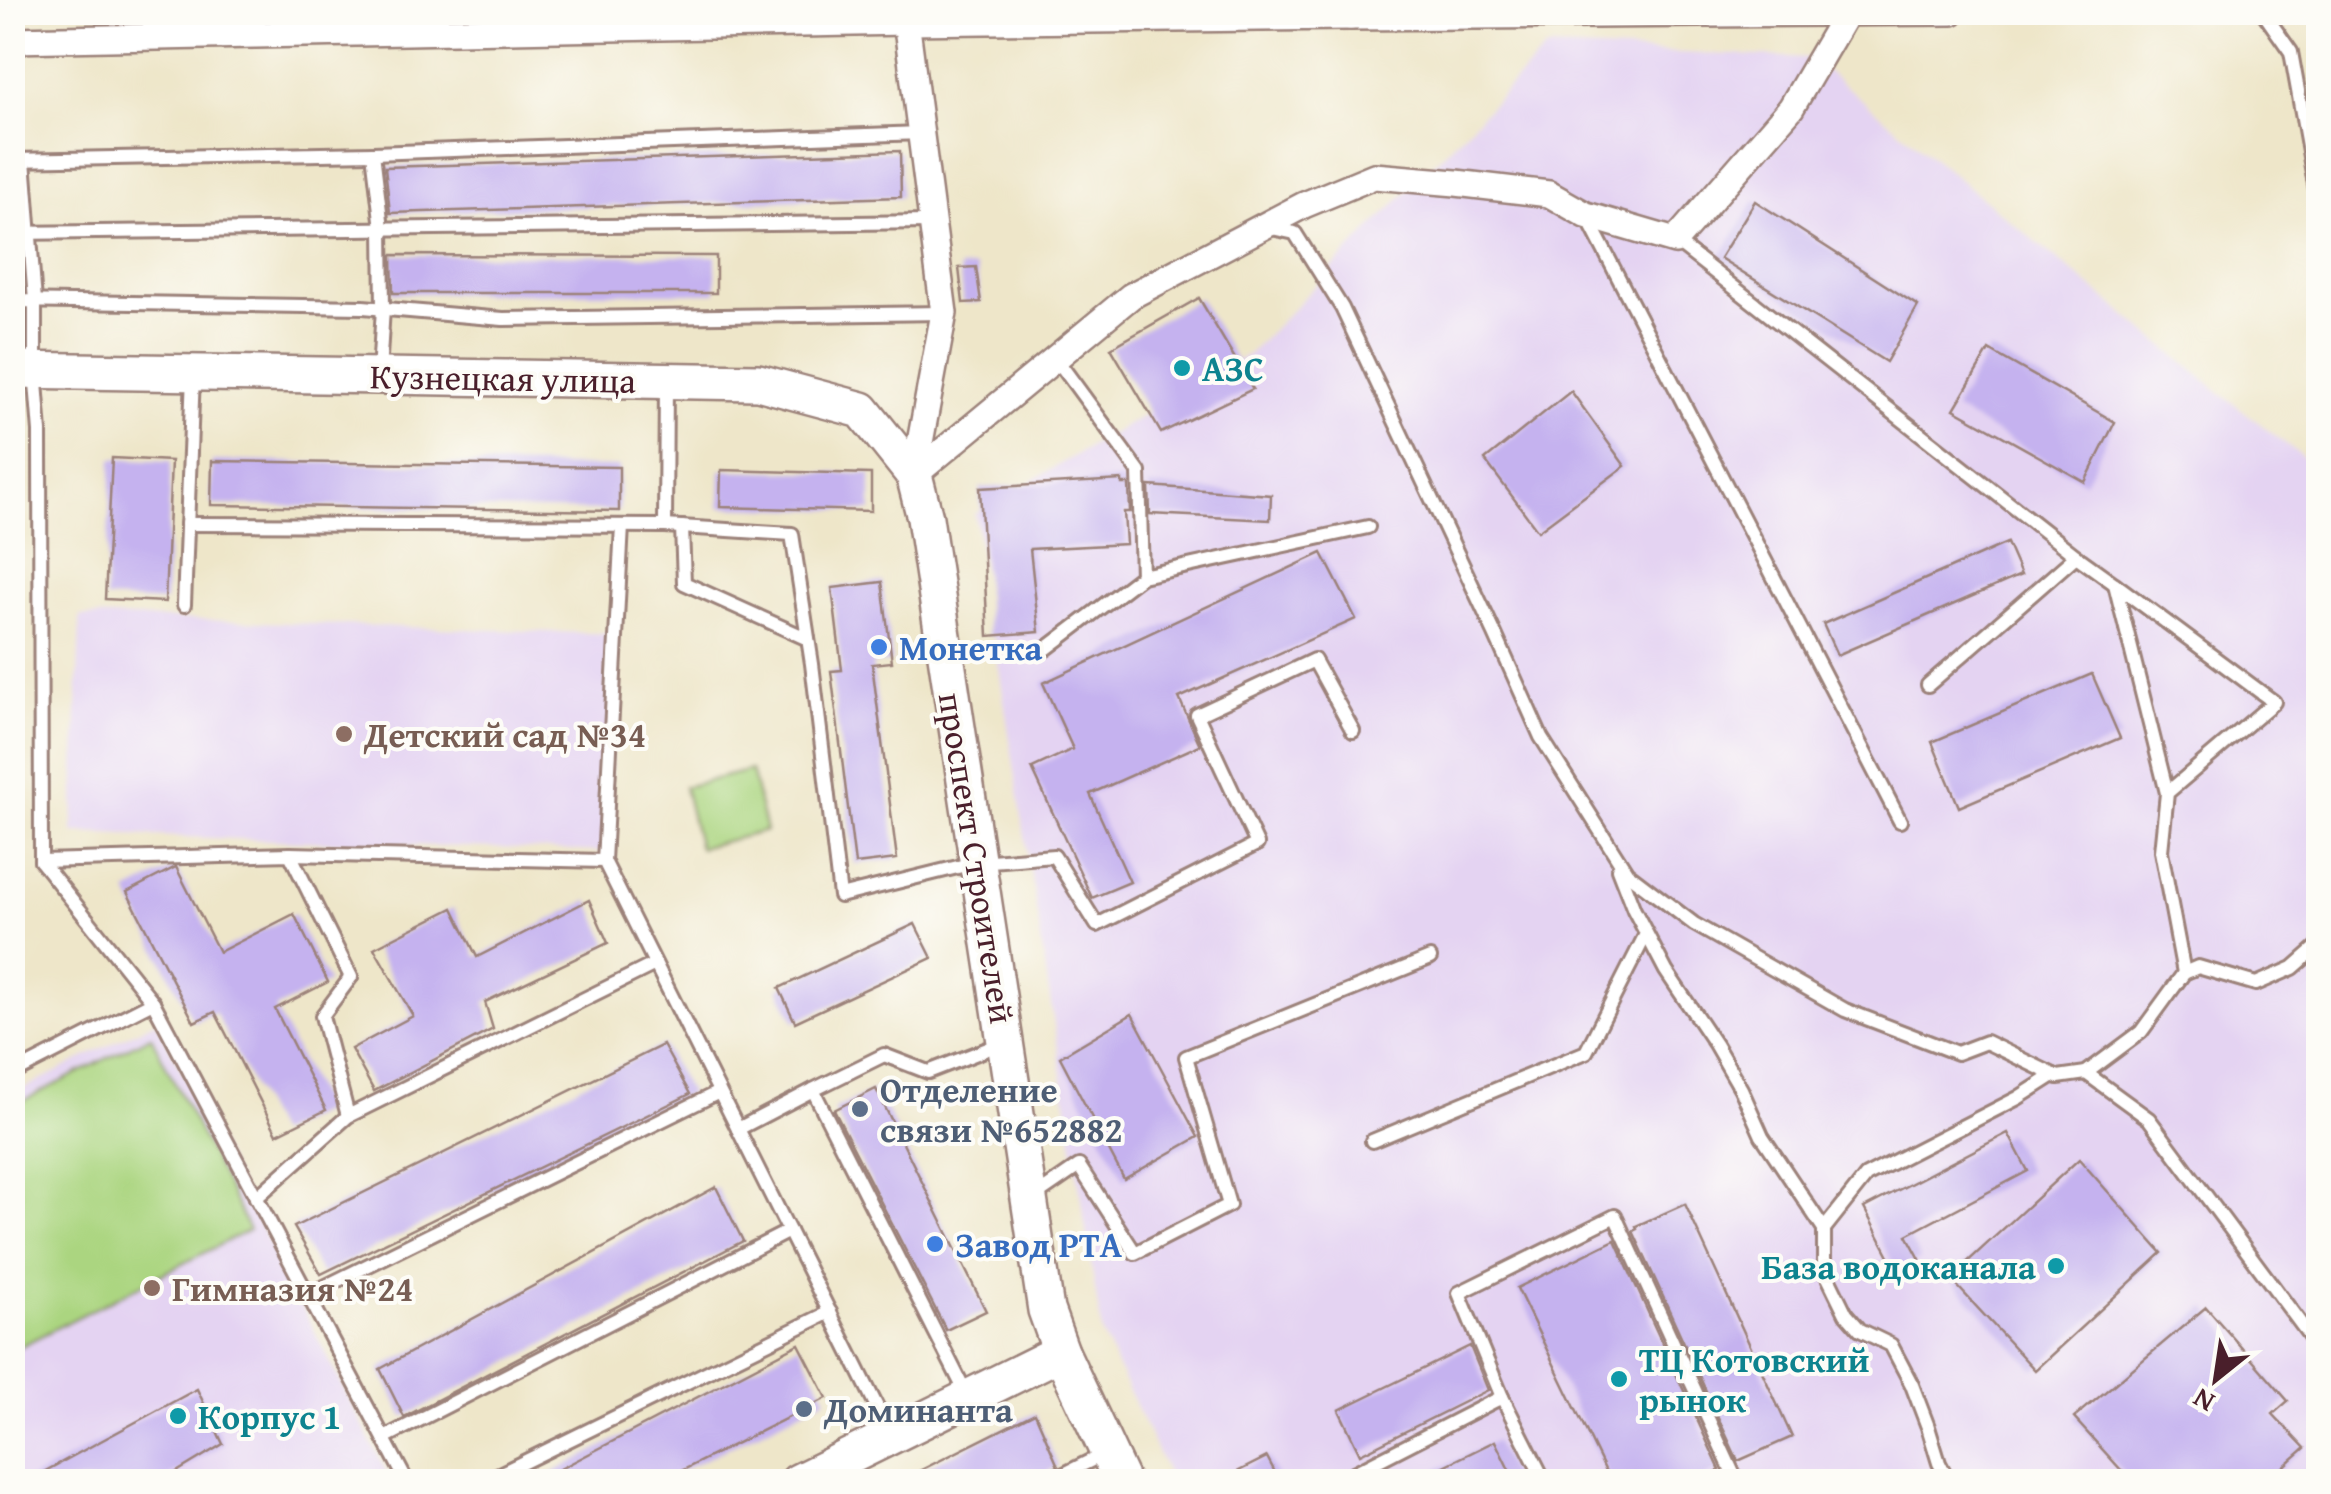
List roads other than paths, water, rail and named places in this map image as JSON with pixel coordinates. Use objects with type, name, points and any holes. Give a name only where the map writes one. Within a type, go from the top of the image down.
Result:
[{"type":"main road","name":"Кузнецкая улица","points":[[24,370],[758,382],[862,410],[914,476],[925,518]]},
{"type":"main road","name":"проспект Строителей","points":[[925,518],[1046,1310],[1061,1352],[1115,1467]]},
{"type":"main road","points":[[798,1482],[1061,1352]]},
{"type":"street","points":[[12,40],[277,24],[1952,12]]},
{"type":"street","points":[[914,476],[1131,296],[1304,206],[1374,176],[1549,194],[1586,214],[1675,241],[1791,108],[1846,14]]},
{"type":"street","points":[[906,17],[944,313],[914,476]]},
{"type":"lane","points":[[2263,12],[2291,52],[2318,200]]},
{"type":"lane","points":[[407,1482],[153,1002],[41,861],[40,432],[24,370],[35,302],[31,232],[18,160],[373,153],[920,133]]},
{"type":"lane","points":[[373,153],[382,228],[379,376]]},
{"type":"lane","points":[[1586,214],[1900,821]]},
{"type":"lane","points":[[12,233],[932,222]]},
{"type":"lane","points":[[1264,226],[1295,234],[1342,308],[1541,737],[1627,873],[1694,924],[1844,1010],[1957,1053],[1986,1042],[2058,1077],[2086,1073],[2141,1032],[2184,973],[2198,967],[2256,984],[2293,968],[2318,946]]},
{"type":"lane","points":[[1675,241],[2076,556],[2274,702],[2167,793]]},
{"type":"lane","points":[[12,301],[383,308],[503,319],[944,313]]},
{"type":"lane","points":[[1057,360],[1139,472],[1142,576]]},
{"type":"lane","points":[[184,605],[193,373]]},
{"type":"lane","points":[[665,526],[666,380]]},
{"type":"lane","points":[[187,524],[665,526],[792,534],[840,896],[978,862],[1054,856],[1096,925],[1257,844],[1197,715],[1314,660],[1352,731]]},
{"type":"lane","points":[[622,526],[604,861],[891,1436]]},
{"type":"lane","points":[[682,527],[684,583],[808,639]]},
{"type":"lane","points":[[1046,649],[1142,576],[1368,527]]},
{"type":"lane","points":[[1928,685],[2076,556]]},
{"type":"lane","points":[[2114,584],[2167,793],[2161,851],[2184,973]]},
{"type":"lane","points":[[1609,846],[1634,910],[1666,970],[1716,1044],[1762,1136],[1824,1229],[1824,1269],[1846,1314],[1860,1330],[1891,1345],[1912,1385],[1949,1482]]},
{"type":"lane","points":[[41,861],[290,854],[604,861]]},
{"type":"lane","points":[[290,854],[351,977],[322,1016],[348,1116]]},
{"type":"lane","points":[[1372,1141],[1586,1052],[1646,934]]},
{"type":"lane","points":[[1029,1200],[1079,1166],[1135,1253],[1229,1205],[1186,1057],[1430,958]]},
{"type":"lane","points":[[256,1198],[348,1116],[656,964]]},
{"type":"lane","points":[[12,1074],[153,1002]]},
{"type":"lane","points":[[738,1129],[884,1054],[928,1072],[1005,1042]]},
{"type":"lane","points":[[2086,1073],[2149,1119],[2318,1347]]},
{"type":"lane","points":[[1824,1229],[1866,1176],[2018,1098],[2054,1075]]},
{"type":"lane","points":[[814,1090],[968,1397]]},
{"type":"lane","points":[[308,1294],[719,1092]]},
{"type":"lane","points":[[1545,1482],[1502,1397],[1459,1293],[1615,1216],[1736,1481]]},
{"type":"lane","points":[[384,1438],[789,1231]]},
{"type":"lane","points":[[483,1482],[830,1312]]},
{"type":"lane","points":[[1336,1482],[1502,1397]]},
{"type":"lane","points":[[1048,1482],[1115,1467]]},
{"type":"place","name":"АЗС","points":[[1182,368]]},
{"type":"place","name":"Монетка","points":[[879,647]]},
{"type":"place","name":"Детский сад №34","points":[[344,734]]},
{"type":"place","name":"Отделение связи №652882","points":[[860,1109]]},
{"type":"place","name":"Завод РТА","points":[[935,1244]]},
{"type":"place","name":"База водоканала","points":[[2056,1266]]},
{"type":"place","name":"Гимназия №24","points":[[152,1288]]},
{"type":"place","name":"ТЦ Котовский рынок","points":[[1619,1379]]},
{"type":"place","name":"Доминанта","points":[[804,1409]]},
{"type":"place","name":"Корпус 1","points":[[178,1416]]}]
